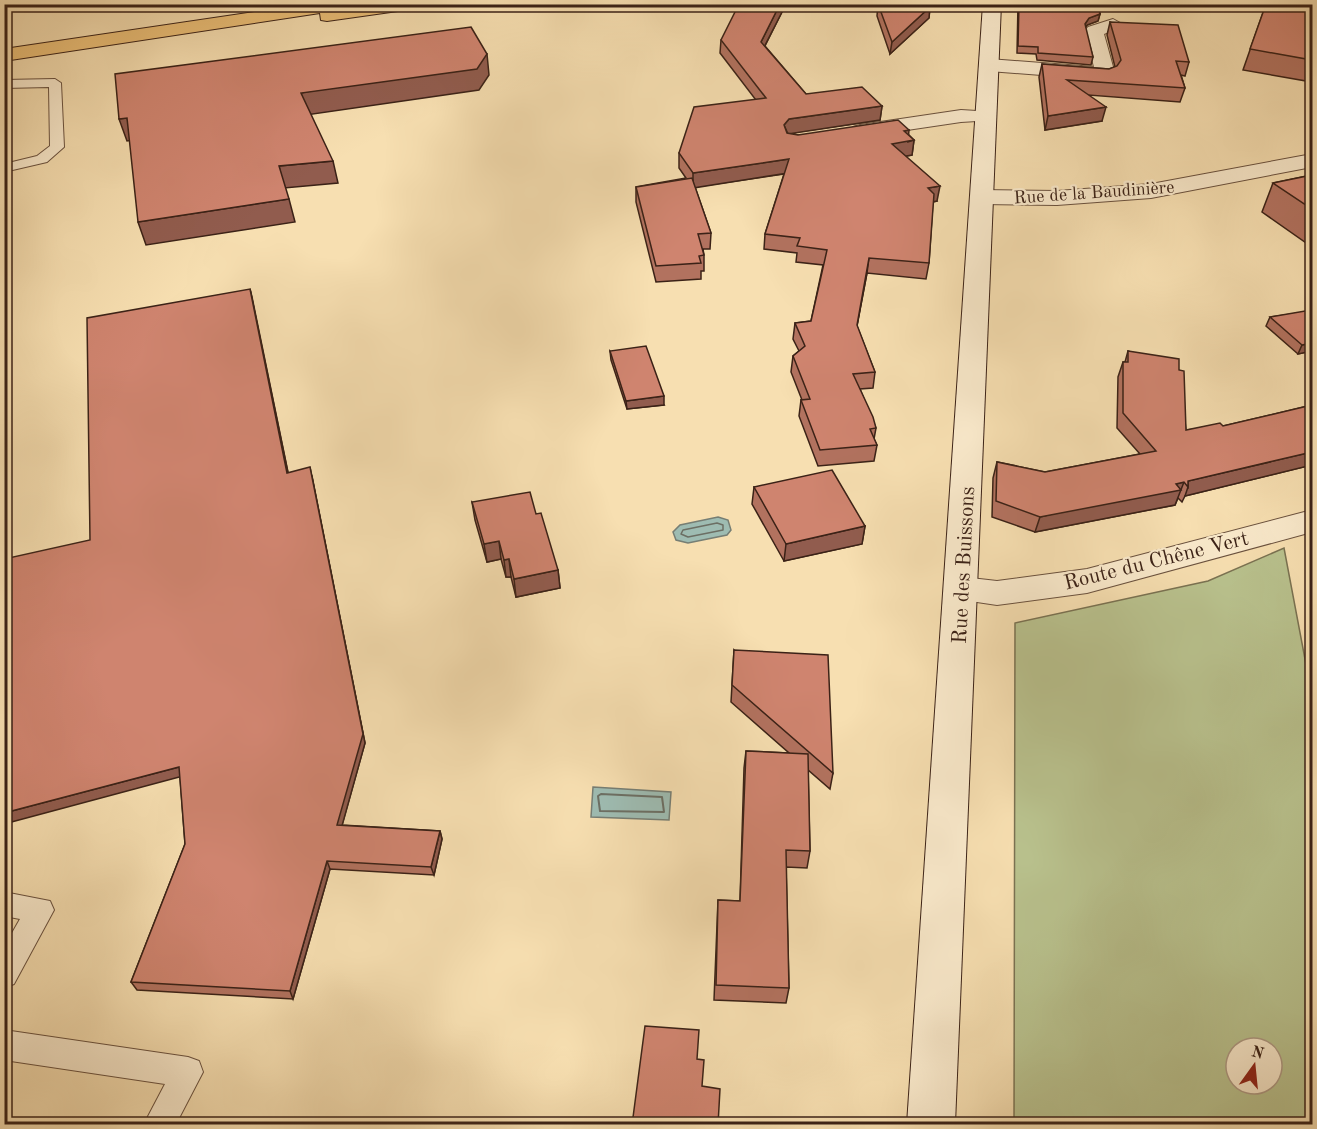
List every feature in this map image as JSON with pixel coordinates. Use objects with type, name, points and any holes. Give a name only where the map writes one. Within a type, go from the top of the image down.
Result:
[{"type":"main road","points":[[128,38],[348,4]]},
{"type":"main road","points":[[4,54],[412,4]]},
{"type":"street","name":"Rue des Buissons","points":[[931,1125],[963,589],[992,4]]},
{"type":"street","points":[[989,65],[1105,74],[1094,31],[1113,24]]},
{"type":"street","points":[[843,133],[961,116],[986,116]]},
{"type":"street","name":"Rue de la Baudinière","points":[[981,198],[1057,198],[1151,191],[1312,161]]},
{"type":"street","name":"Route du Chêne Vert","points":[[963,589],[997,593],[1087,581],[1312,521]]},
{"type":"lane","points":[[4,84],[55,83],[57,147],[42,159],[4,168]]},
{"type":"lane","points":[[4,904],[40,910],[4,975]]},
{"type":"lane","points":[[4,1045],[188,1072],[159,1125]]},
{"type":"green space","points":[[1284,548],[1312,696],[1312,1124],[1014,1124],[1015,623],[1208,581]]},
{"type":"water","points":[[718,517],[728,520],[731,530],[727,535],[688,543],[676,540],[673,532],[680,525]]},
{"type":"water","points":[[593,787],[671,792],[669,820],[591,817]]},
{"type":"building","points":[[739,4],[780,4],[761,42],[806,94],[862,87],[882,106],[789,119],[784,125],[787,133],[798,135],[898,120],[909,130],[904,131],[914,140],[892,144],[940,186],[928,188],[934,194],[929,263],[869,258],[857,325],[875,372],[853,374],[873,417],[876,428],[870,429],[877,445],[820,450],[801,400],[810,399],[793,356],[805,346],[795,323],[811,321],[827,250],[797,246],[800,238],[765,234],[789,159],[693,173],[679,153],[694,107],[766,98],[721,40]]},
{"type":"building","points":[[878,4],[929,4],[930,7],[892,42]]},
{"type":"building","points":[[1019,4],[1098,4],[1100,14],[1089,18],[1085,24],[1093,57],[1038,53],[1038,47],[1018,46]]},
{"type":"building","points":[[1266,4],[1312,4],[1312,60],[1250,49]]},
{"type":"building","points":[[1110,22],[1178,25],[1189,62],[1176,61],[1185,88],[1067,80],[1106,107],[1048,116],[1042,64],[1109,69],[1117,66],[1121,60]]},
{"type":"building","points":[[471,27],[487,54],[477,69],[301,93],[333,161],[279,166],[289,199],[138,222],[127,118],[119,119],[115,74]]},
{"type":"building","points":[[1312,175],[1312,209],[1273,183]]},
{"type":"building","points":[[692,178],[711,233],[698,234],[704,255],[699,256],[701,263],[656,266],[636,187]]},
{"type":"building","points":[[250,289],[287,473],[310,467],[363,734],[337,825],[440,831],[431,867],[327,861],[290,991],[131,982],[185,844],[179,767],[4,813],[4,559],[90,540],[87,318]]},
{"type":"building","points":[[1311,310],[1312,343],[1302,345],[1270,317]]},
{"type":"building","points":[[646,346],[664,396],[626,401],[610,351]]},
{"type":"building","points":[[1128,351],[1179,359],[1179,370],[1184,371],[1186,430],[1220,423],[1223,426],[1312,405],[1312,452],[1188,481],[1188,487],[1184,482],[1176,484],[1181,490],[1040,517],[996,501],[997,462],[1045,472],[1156,451],[1123,413],[1123,362],[1128,362]]},
{"type":"building","points":[[832,470],[865,526],[786,544],[754,487]]},
{"type":"building","points":[[530,492],[536,514],[541,513],[558,570],[514,579],[509,559],[504,560],[499,541],[484,544],[472,502]]},
{"type":"building","points":[[734,650],[828,655],[833,773],[732,685]]},
{"type":"building","points":[[746,751],[808,754],[810,851],[786,850],[789,988],[716,985],[718,900],[740,901]]},
{"type":"building","points":[[645,1026],[699,1030],[697,1059],[704,1060],[702,1086],[720,1089],[718,1125],[632,1125]]}]
